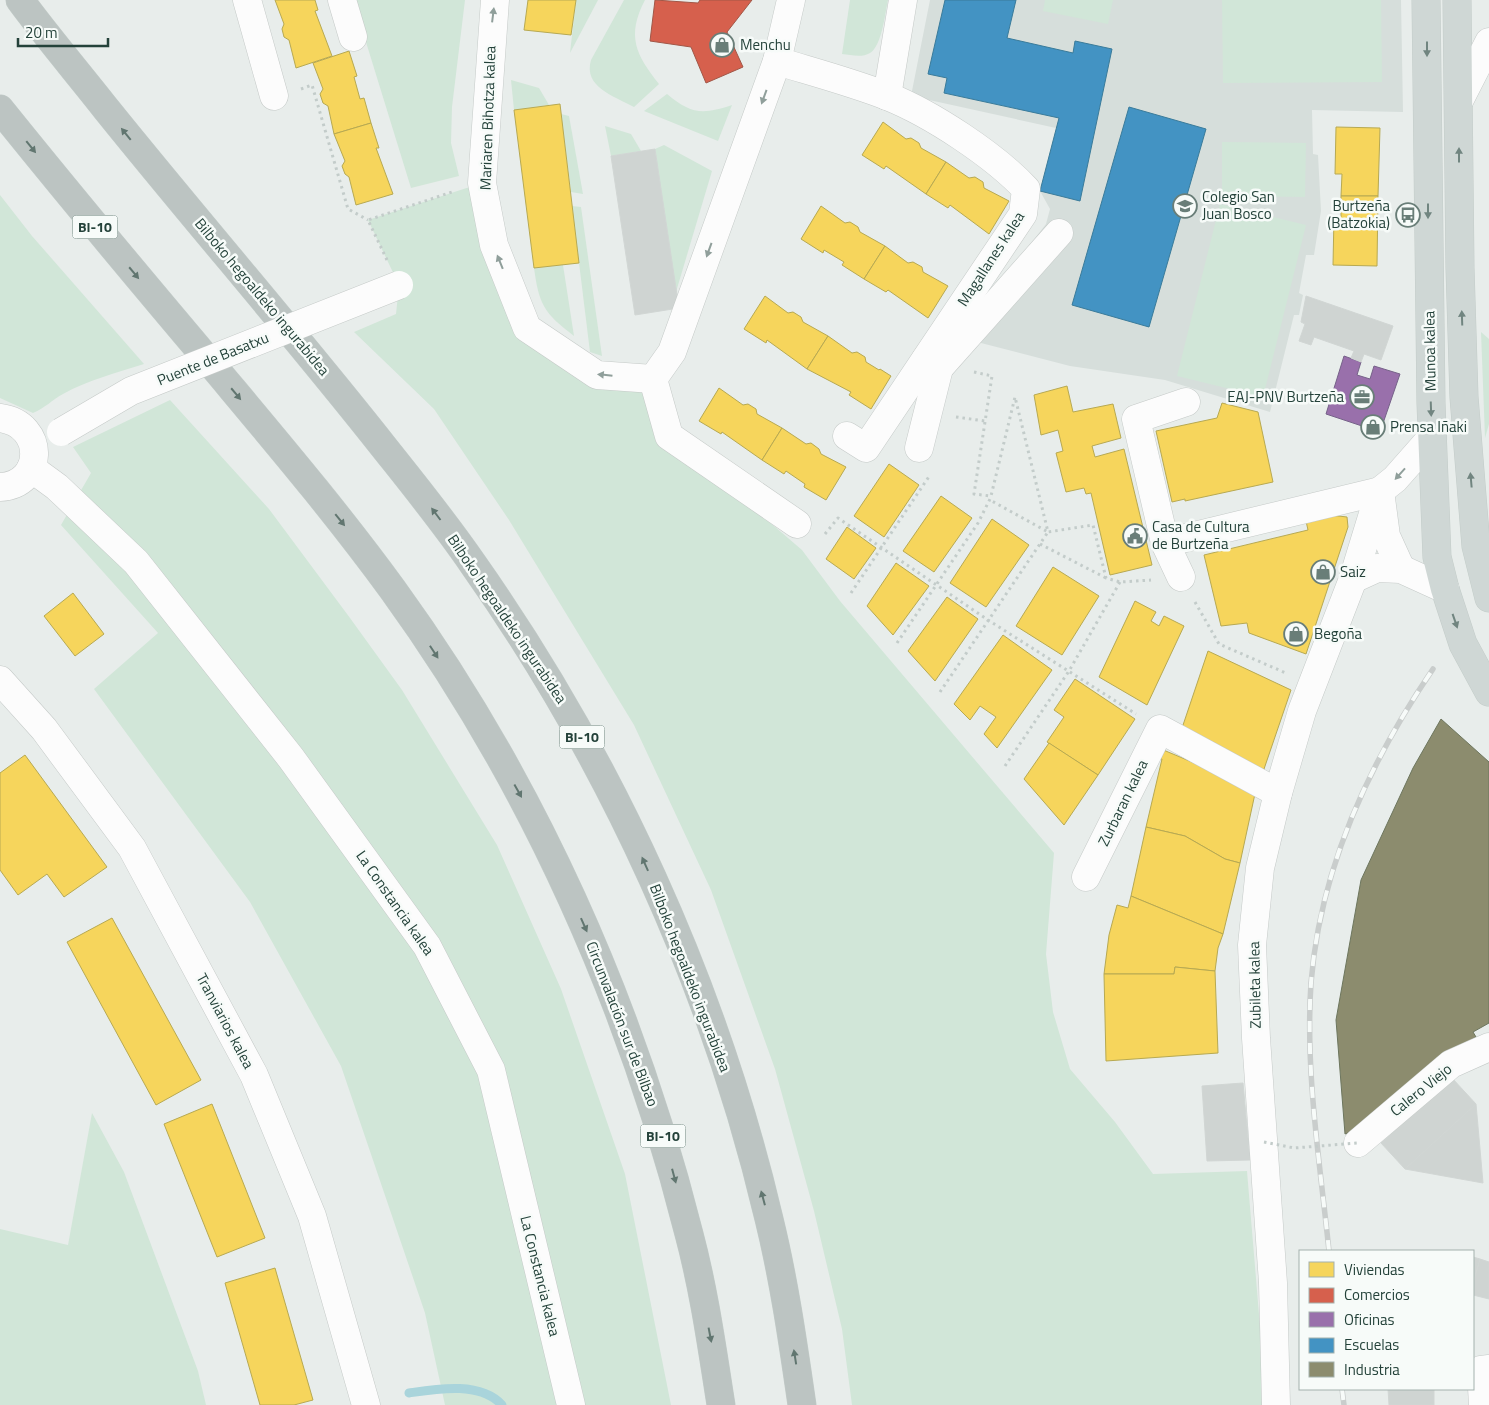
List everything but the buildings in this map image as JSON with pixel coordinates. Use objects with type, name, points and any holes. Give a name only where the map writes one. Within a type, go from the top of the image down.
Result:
[{"type":"highway","name":"Bilboko hegoaldeko ingurabidea","points":[[20,0],[157,172],[321,368],[425,499],[473,563],[547,675],[573,721],[606,782],[669,917],[714,1032],[740,1112],[769,1219],[791,1332],[802,1405]]},
{"type":"highway","name":"Circunvalación sur de Bilbao","points":[[0,109],[92,224],[194,343],[348,530],[396,594],[487,734],[530,812],[564,880],[598,957],[638,1058],[662,1135],[690,1237],[721,1405]]},
{"type":"main road","name":"Munoa kalea","points":[[1426,0],[1432,437],[1437,557],[1463,644],[1489,692]]},
{"type":"main road","points":[[1458,0],[1460,268],[1464,397],[1476,546],[1489,598]]},
{"type":"main road","points":[[1476,546],[1489,500]]},
{"type":"street","points":[[248,0],[274,96]]},
{"type":"street","points":[[342,0],[353,37]]},
{"type":"street","name":"Mariaren Bihotza kalea","points":[[494,0],[482,182],[494,245],[527,328],[597,375],[653,379]]},
{"type":"street","points":[[790,0],[777,61],[672,352],[653,379],[669,436],[797,524]]},
{"type":"street","points":[[887,96],[903,0]]},
{"type":"street","points":[[1459,102],[1489,42]]},
{"type":"street","name":"Magallanes kalea","points":[[777,61],[887,96],[940,124],[979,150],[1008,170],[1026,189],[1023,214],[932,363],[866,448],[847,436]]},
{"type":"street","points":[[919,448],[932,363],[1058,233]]},
{"type":"street","name":"Puente de Basatxu","points":[[32,440],[61,432],[131,391],[399,285]]},
{"type":"street","points":[[1181,577],[1165,543],[1136,419],[1186,402]]},
{"type":"street","points":[[0,418],[19,424],[32,440],[35,449],[31,468],[25,477],[1,489]]},
{"type":"street","points":[[1165,543],[1380,491],[1396,479],[1432,437]]},
{"type":"street","name":"La Constancia kalea","points":[[31,468],[57,487],[136,562],[291,758],[427,946],[491,1070],[571,1405]]},
{"type":"street","points":[[1380,491],[1386,536],[1401,569]]},
{"type":"street","name":"Zubileta kalea","points":[[1276,1405],[1273,1283],[1252,945],[1260,868],[1278,793],[1312,684],[1353,580],[1380,491]]},
{"type":"street","points":[[1353,580],[1377,568],[1401,569],[1445,589]]},
{"type":"street","name":"Tranviarios kalea","points":[[0,680],[44,729],[132,848],[254,1075],[312,1216],[366,1405]]},
{"type":"street","points":[[1160,729],[1278,793]]},
{"type":"street","name":"Zurbaran kalea","points":[[1086,877],[1160,729]]},
{"type":"street","name":"Calero Viejo","points":[[1358,1143],[1451,1064],[1489,1047]]},
{"type":"street","points":[[1483,1405],[1481,1370],[1489,1369]]},
{"type":"path","points":[[274,96],[312,85],[348,209],[368,220],[399,285]]},
{"type":"path","points":[[368,220],[482,182]]},
{"type":"path","points":[[968,371],[992,376],[974,494],[990,498],[1048,532],[1092,526],[1106,578]]},
{"type":"path","points":[[897,643],[978,523],[990,498],[1015,397],[1048,532],[940,692]]},
{"type":"path","points":[[952,416],[985,421]]},
{"type":"path","points":[[851,593],[932,472],[919,448]]},
{"type":"path","points":[[797,524],[820,539],[838,518],[988,620],[1160,729]]},
{"type":"path","points":[[1005,766],[1069,671],[1120,582],[1106,578],[1040,544]]},
{"type":"path","points":[[1181,577],[1219,644],[1312,684]]},
{"type":"path","points":[[1264,1142],[1294,1148],[1358,1143]]},
{"type":"shaded area","name":"Colegio San Juan Bosco","points":[[930,0],[1401,0],[1403,112],[1312,110],[1313,154],[1318,155],[1321,211],[1314,255],[1306,255],[1299,293],[1303,295],[1299,315],[1294,315],[1270,412],[1165,380],[1070,366],[981,343],[964,330],[1046,224],[1050,209],[1040,191],[1056,128],[911,96]]},
{"type":"green space","points":[[353,0],[465,0],[452,107],[451,143],[459,176],[411,188]]},
{"type":"green space","points":[[576,0],[598,0],[570,53]]},
{"type":"green space","points":[[624,0],[645,0],[636,24],[636,45],[644,64],[659,84],[634,107],[602,90],[592,77],[590,69],[591,60]]},
{"type":"green space","points":[[850,0],[888,0],[880,37],[874,49],[867,55],[842,54]]},
{"type":"green space","points":[[1045,0],[1113,0],[1108,24],[1043,11]]},
{"type":"green space","points":[[1222,0],[1381,0],[1382,82],[1223,83]]},
{"type":"green space","points":[[511,80],[539,88],[549,105],[514,110]]},
{"type":"green space","points":[[667,94],[683,106],[697,111],[713,110],[732,105],[718,141],[644,111]]},
{"type":"green space","points":[[561,114],[569,116],[583,194],[571,192]]},
{"type":"green space","points":[[605,126],[631,134],[641,151],[611,156]]},
{"type":"green space","points":[[1222,142],[1306,143],[1305,197],[1222,196]]},
{"type":"green space","points":[[664,145],[712,171],[676,292],[655,149]]},
{"type":"green space","points":[[482,183],[527,328],[597,375],[653,379],[669,436],[802,550],[840,601],[1054,853],[1046,954],[1053,1012],[1070,1069],[1115,1122],[1153,1174],[1247,1171],[1264,1374],[1262,1405],[852,1405],[842,1329],[814,1211],[775,1069],[711,890],[634,725],[509,520],[434,409],[354,332],[396,314],[399,285],[368,220]]},
{"type":"green space","points":[[0,195],[32,236],[144,364],[82,385],[63,394],[33,413],[0,398]]},
{"type":"green space","points":[[1220,204],[1306,225],[1263,397],[1177,376]]},
{"type":"green space","points":[[572,206],[581,207],[602,356],[590,352]]},
{"type":"green space","points":[[563,265],[574,336],[549,314],[538,291],[534,268]]},
{"type":"green space","points":[[1481,332],[1489,339],[1489,424],[1485,438]]},
{"type":"green space","points":[[170,400],[269,509],[350,618],[402,690],[497,845],[561,989],[625,1174],[671,1405],[445,1405],[425,1313],[341,1066],[250,902],[94,689],[158,633],[61,525],[91,473],[73,447]]},
{"type":"green space","points":[[92,1113],[124,1172],[198,1371],[206,1405],[0,1405],[0,1229],[68,1245]]},
{"type":"waterway","points":[[409,1393],[457,1388],[482,1392],[493,1397],[502,1405]]},
{"type":"railway","points":[[1329,1250],[1314,1117],[1310,1050],[1311,983],[1316,941],[1325,899],[1351,819],[1388,742],[1433,669]]},
{"type":"railway","points":[[1342,1390],[1344,1405]]},
{"type":"place","name":"Menchu","points":[[722,45]]},
{"type":"place","name":"Colegio San Juan Bosco","points":[[1185,206]]},
{"type":"place","name":"Burtzeña (Batzokia)","points":[[1408,215]]},
{"type":"place","name":"EAJ-PNV Burtzeña","points":[[1362,397]]},
{"type":"place","name":"Prensa Iñaki","points":[[1373,427]]},
{"type":"place","name":"Casa de Cultura de Burtzeña","points":[[1135,536]]},
{"type":"place","name":"Saiz","points":[[1323,572]]},
{"type":"place","name":"Begoña","points":[[1296,634]]}]
